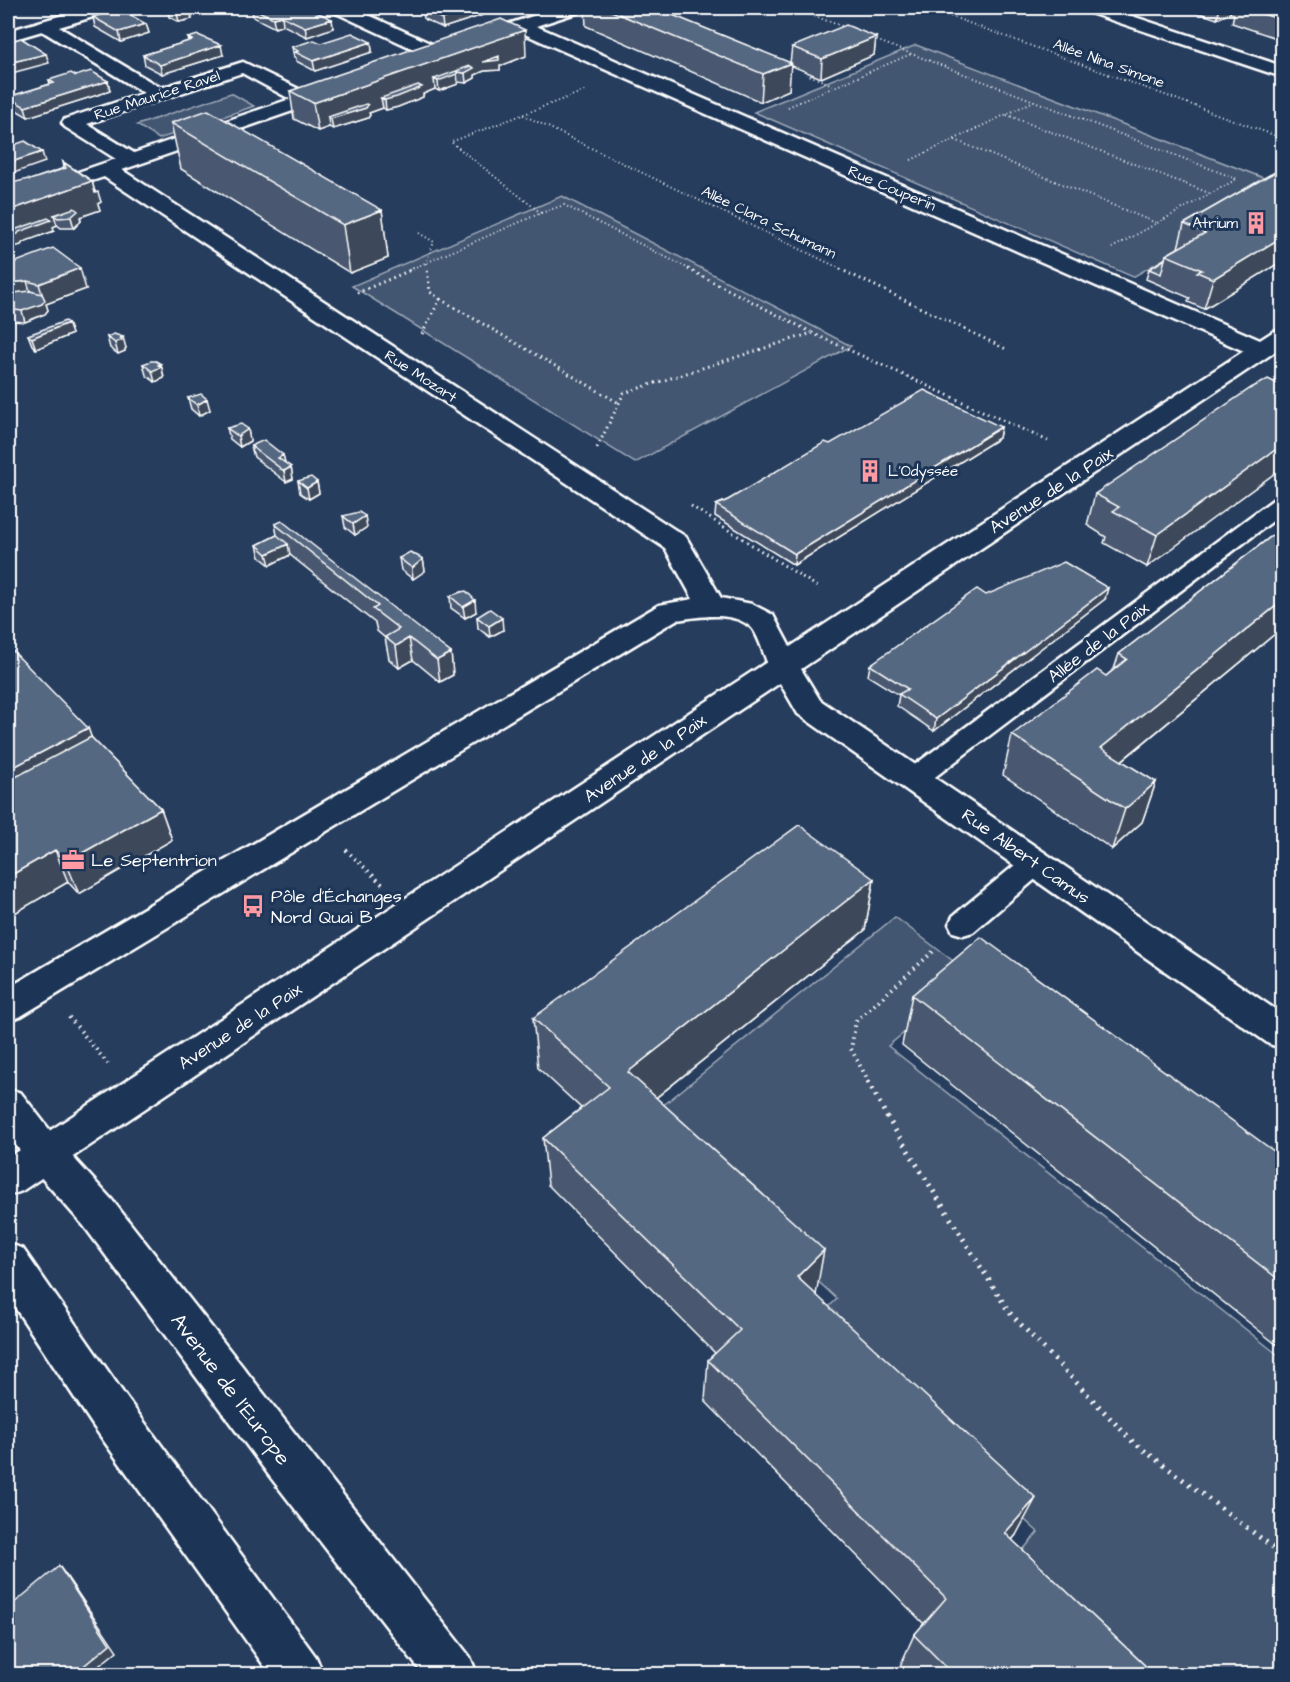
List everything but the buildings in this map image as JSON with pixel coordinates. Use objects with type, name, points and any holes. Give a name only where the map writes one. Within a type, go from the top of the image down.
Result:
[{"type":"street","points":[[8,36],[104,8]]},
{"type":"street","points":[[340,8],[439,54]]},
{"type":"street","points":[[1093,8],[1282,72]]},
{"type":"street","points":[[490,36],[562,9]]},
{"type":"street","points":[[44,25],[159,94]]},
{"type":"street","name":"Rue Couperin","points":[[521,26],[1076,268],[1272,343]]},
{"type":"street","points":[[417,62],[459,47]]},
{"type":"street","name":"Rue Maurice Ravel","points":[[131,160],[72,123],[243,67],[306,100]]},
{"type":"street","points":[[8,203],[350,85]]},
{"type":"street","name":"Rue Mozart","points":[[106,169],[676,543],[711,606]]},
{"type":"street","name":"Avenue de la Paix","points":[[8,1179],[1272,343]]},
{"type":"street","name":"Rue Albert Camus","points":[[8,1006],[669,612],[711,606],[742,611],[763,622],[784,666],[809,707],[1282,1033]]},
{"type":"street","name":"Avenue de l'Europe","points":[[8,1105],[45,1154],[98,1213],[277,1449],[453,1674]]},
{"type":"street","points":[[8,1262],[110,1412],[299,1674]]},
{"type":"lane","name":"Allée de la Paix","points":[[914,779],[1282,504]]},
{"type":"lane","points":[[963,924],[1036,864]]},
{"type":"path","points":[[792,8],[846,28]]},
{"type":"path","points":[[803,12],[813,8]]},
{"type":"path","name":"Allée Nina Simone","points":[[928,8],[1282,138]]},
{"type":"path","points":[[868,37],[1237,178],[1076,268]]},
{"type":"path","points":[[747,124],[911,53]]},
{"type":"path","points":[[541,213],[452,142],[632,74]]},
{"type":"path","points":[[806,74],[836,86]]},
{"type":"path","points":[[918,167],[907,162],[1035,101]]},
{"type":"path","points":[[1007,114],[1210,194]]},
{"type":"path","name":"Allée Clara Schumann","points":[[523,115],[1006,349]]},
{"type":"path","points":[[954,140],[1157,223]]},
{"type":"path","points":[[356,293],[564,205],[812,333],[1048,441]]},
{"type":"path","points":[[419,233],[434,242],[426,263],[430,292],[619,403]]},
{"type":"path","points":[[422,334],[440,299]]},
{"type":"path","points":[[581,481],[624,393],[812,333]]},
{"type":"path","points":[[317,822],[369,873],[413,911]]},
{"type":"path","points":[[963,924],[856,1021],[851,1049],[887,1117],[1009,1312],[1133,1442],[1282,1554]]},
{"type":"path","points":[[68,1016],[115,1072]]},
{"type":"shaded area","points":[[916,45],[1282,185],[1282,190],[1133,277],[754,112]]},
{"type":"shaded area","points":[[231,93],[254,106],[159,139],[137,125]]},
{"type":"shaded area","points":[[562,196],[851,346],[635,463],[352,286]]},
{"type":"shaded area","points":[[895,917],[973,976],[888,1046],[1282,1358],[1282,1674],[1114,1674],[1006,1570],[1038,1532],[810,1325],[837,1299],[645,1120]]},
{"type":"place","name":"Atrium","points":[[1256,223]]},
{"type":"place","name":"L'Odyssée","points":[[870,471]]},
{"type":"place","name":"Le Septentrion","points":[[73,860]]},
{"type":"place","name":"Pôle d'Échanges Nord Quai B","points":[[253,906]]}]
